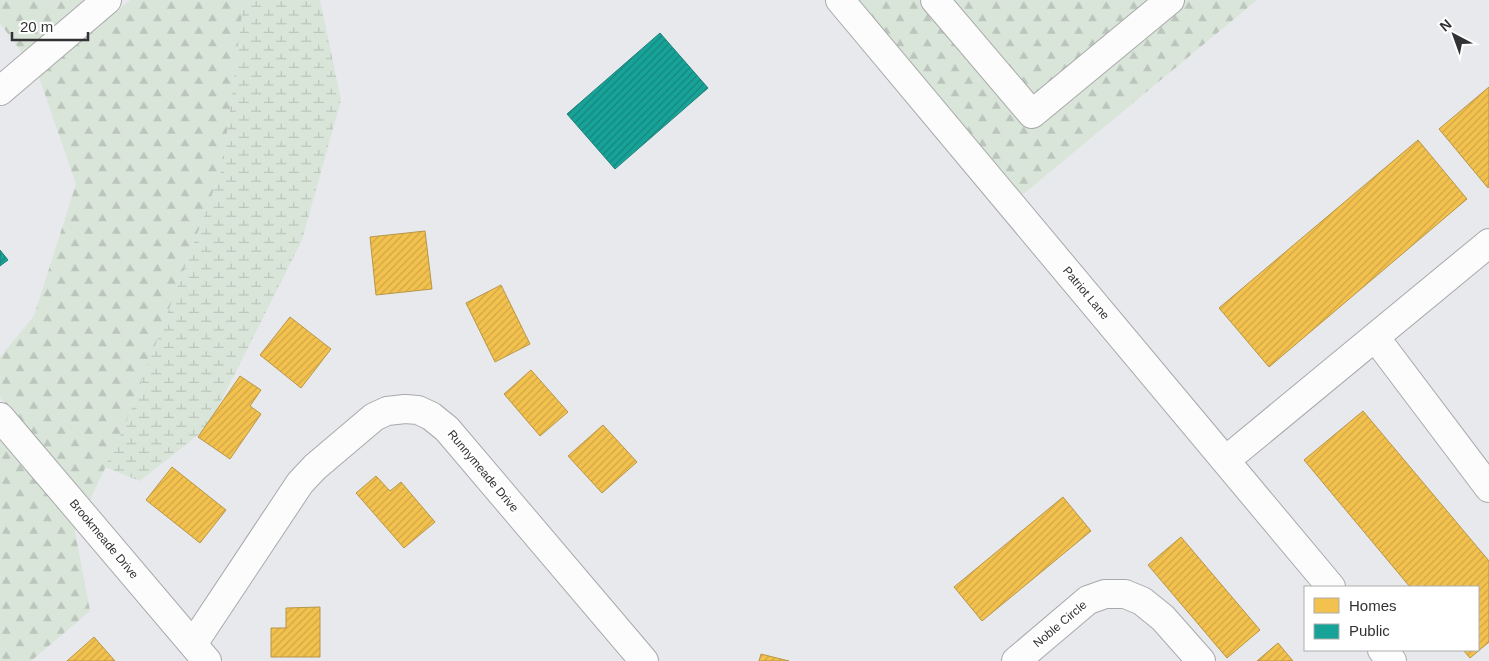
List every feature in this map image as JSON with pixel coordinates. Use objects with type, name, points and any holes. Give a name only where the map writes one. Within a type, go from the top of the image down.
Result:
[{"type":"street","points":[[0,91],[108,0]]},
{"type":"street","name":"Patriot Lane","points":[[840,0],[1330,586]]},
{"type":"street","points":[[936,0],[1032,114],[1166,1]]},
{"type":"street","points":[[1226,460],[1489,243]]},
{"type":"street","points":[[1375,337],[1489,488]]},
{"type":"street","name":"Runnymeade Drive","points":[[200,653],[300,483],[314,467],[374,417],[387,411],[405,408],[418,410],[432,416],[447,428],[644,661]]},
{"type":"street","name":"Brookmeade Drive","points":[[0,417],[200,653]]},
{"type":"street","name":"Noble Circle","points":[[1016,661],[1088,600],[1106,594],[1125,594],[1142,601],[1163,618],[1201,661]]},
{"type":"street","points":[[1383,651],[1392,661]]},
{"type":"green space","points":[[0,0],[84,0],[22,53],[0,23]]},
{"type":"green space","points":[[130,0],[244,0],[223,166],[125,426],[89,502],[0,398],[0,357],[34,316],[76,184],[39,77]]},
{"type":"green space","points":[[244,0],[320,0],[341,100],[302,240],[208,427],[140,481],[105,467],[125,426],[223,166]]},
{"type":"green space","points":[[856,0],[1257,0],[1021,196]]},
{"type":"green space","points":[[0,437],[77,527],[75,532],[90,611],[31,661],[0,661]]},
{"type":"building: Homes","points":[[1489,87],[1489,187],[1488,188],[1439,129]]},
{"type":"building: Homes","points":[[1418,140],[1467,199],[1269,367],[1219,308]]},
{"type":"building: Homes","points":[[425,231],[432,289],[376,295],[370,237]]},
{"type":"building: Homes","points":[[501,285],[530,344],[495,362],[466,303]]},
{"type":"building: Homes","points":[[290,317],[331,349],[301,388],[260,355]]},
{"type":"building: Homes","points":[[531,370],[568,412],[540,436],[504,394]]},
{"type":"building: Homes","points":[[240,376],[261,390],[250,406],[261,414],[230,459],[198,437]]},
{"type":"building: Homes","points":[[1363,411],[1489,561],[1489,642],[1479,650],[1479,586],[1409,586],[1304,460]]},
{"type":"building: Homes","points":[[603,425],[637,462],[602,493],[568,456]]},
{"type":"building: Homes","points":[[172,467],[226,510],[200,543],[146,500]]},
{"type":"building: Homes","points":[[376,476],[390,491],[401,482],[435,522],[404,548],[356,493]]},
{"type":"building: Homes","points":[[1063,497],[1091,531],[982,621],[954,587]]},
{"type":"building: Homes","points":[[1181,537],[1260,630],[1227,658],[1148,565]]},
{"type":"building: Homes","points":[[320,607],[320,657],[271,657],[271,628],[286,628],[286,608]]},
{"type":"building: Homes","points":[[94,637],[115,661],[67,661]]},
{"type":"building: Homes","points":[[1278,643],[1293,661],[1257,661]]},
{"type":"building: Homes","points":[[1464,651],[1478,651],[1470,658]]},
{"type":"building: Homes","points":[[761,654],[789,661],[759,661]]},
{"type":"building: Public","points":[[660,33],[708,88],[615,169],[567,114]]},
{"type":"building: Public","points":[[0,250],[8,260],[0,266]]}]
